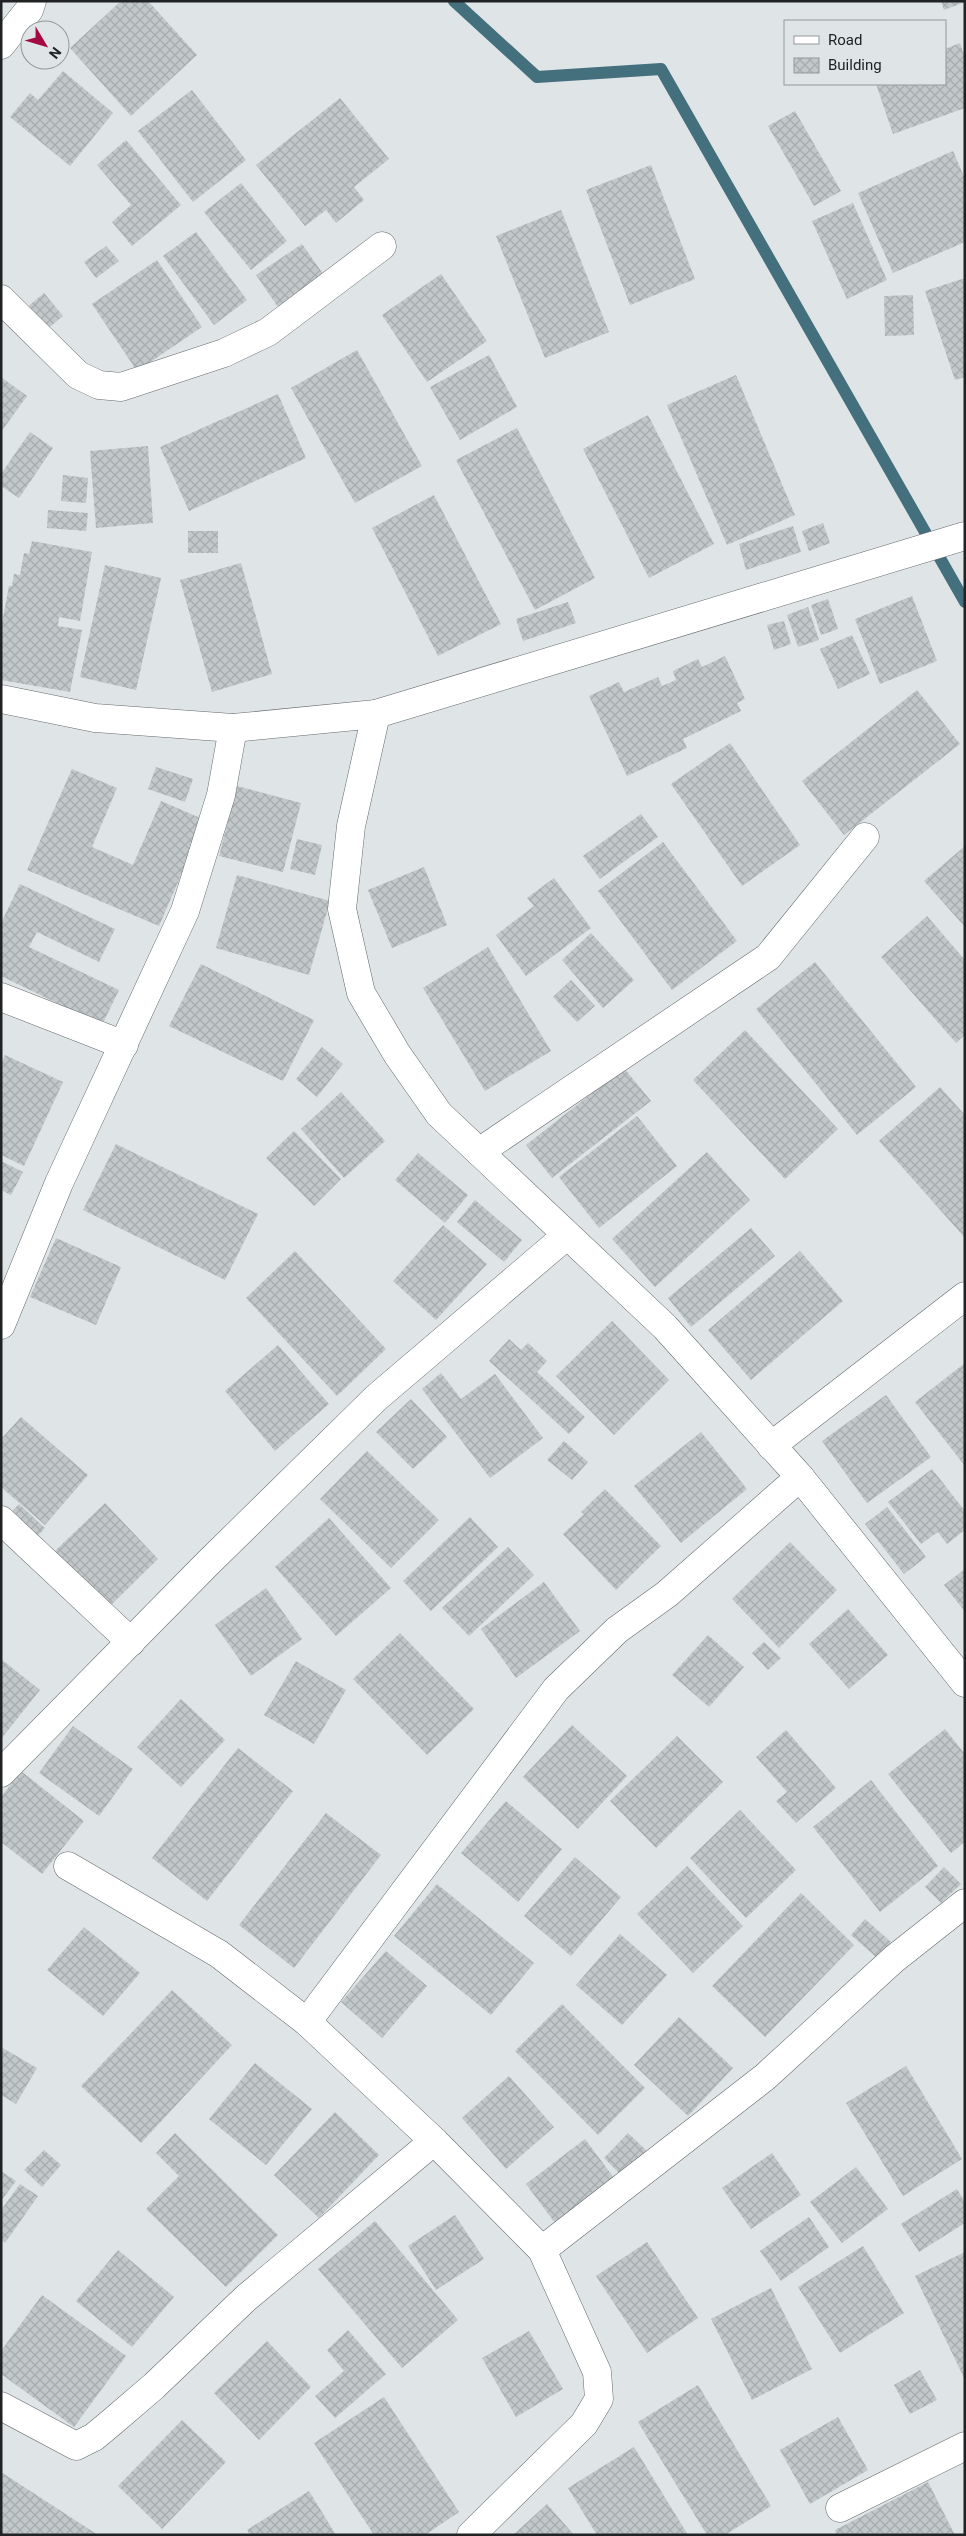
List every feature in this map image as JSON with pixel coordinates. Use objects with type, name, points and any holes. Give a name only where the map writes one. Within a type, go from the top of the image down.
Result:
[{"type":"street","points":[[1,44],[29,10],[32,1]]},
{"type":"street","points":[[1,299],[78,375],[99,385],[121,387],[224,353],[268,332],[382,246]]},
{"type":"street","points":[[1,699],[94,718],[233,728],[376,714],[963,537]]},
{"type":"street","points":[[376,714],[352,826],[342,909],[361,992],[397,1054],[438,1114],[665,1327],[800,1478],[965,1683]]},
{"type":"street","points":[[1,1325],[59,1183],[185,911],[221,795],[233,728]]},
{"type":"street","points":[[479,1152],[768,957],[865,837]]},
{"type":"street","points":[[1,998],[124,1045]]},
{"type":"street","points":[[1,1773],[376,1398],[566,1236]]},
{"type":"street","points":[[771,1446],[965,1296]]},
{"type":"street","points":[[307,2022],[556,1689],[617,1630],[667,1594],[800,1478]]},
{"type":"street","points":[[1,1520],[130,1642]]},
{"type":"street","points":[[68,1866],[219,1954],[307,2022],[434,2141],[542,2250],[597,2372],[599,2398],[584,2424],[472,2535]]},
{"type":"street","points":[[542,2250],[765,2077],[894,1959],[965,1903]]},
{"type":"street","points":[[1,2406],[76,2446],[94,2437],[154,2386],[246,2298],[434,2141]]},
{"type":"street","points":[[840,2508],[965,2446]]},
{"type":"building","points":[[121,1],[148,1],[197,55],[131,116],[70,48]]},
{"type":"building","points":[[941,1],[965,1],[965,2],[944,10]]},
{"type":"building","points":[[960,43],[965,58],[965,108],[893,134],[876,85],[946,85],[946,49]]},
{"type":"building","points":[[63,71],[113,113],[70,166],[10,117],[30,93],[38,100]]},
{"type":"building","points":[[192,90],[246,160],[193,202],[138,131]]},
{"type":"building","points":[[340,98],[389,159],[354,187],[364,200],[336,223],[326,210],[305,226],[256,165]]},
{"type":"building","points":[[795,111],[841,191],[814,206],[768,126]]},
{"type":"building","points":[[126,140],[181,205],[132,246],[112,222],[131,205],[97,165]]},
{"type":"building","points":[[953,151],[965,179],[965,242],[893,273],[858,193]]},
{"type":"building","points":[[651,165],[695,279],[630,305],[586,190]]},
{"type":"building","points":[[241,183],[287,241],[251,270],[204,212]]},
{"type":"building","points":[[853,203],[887,280],[847,299],[812,221]]},
{"type":"building","points":[[561,210],[609,332],[545,358],[496,236]]},
{"type":"building","points":[[196,232],[247,300],[214,325],[163,256]]},
{"type":"building","points":[[302,244],[326,278],[280,310],[256,275]]},
{"type":"building","points":[[106,246],[119,261],[96,278],[84,262]]},
{"type":"building","points":[[157,260],[202,327],[137,371],[92,304]]},
{"type":"building","points":[[441,274],[487,341],[427,382],[382,315]]},
{"type":"building","points":[[965,278],[965,377],[955,380],[925,291]]},
{"type":"building","points":[[44,293],[63,316],[45,331],[25,309]]},
{"type":"building","points":[[913,295],[914,335],[885,336],[884,296]]},
{"type":"building","points":[[357,350],[422,466],[355,503],[291,388]]},
{"type":"building","points":[[489,355],[517,407],[460,440],[430,387]]},
{"type":"building","points":[[736,375],[795,515],[727,545],[667,405]]},
{"type":"building","points":[[1,377],[27,396],[1,432]]},
{"type":"building","points":[[278,394],[306,458],[189,511],[160,447]]},
{"type":"building","points":[[648,415],[714,544],[649,578],[583,449]]},
{"type":"building","points":[[517,428],[595,578],[535,610],[456,460]]},
{"type":"building","points":[[30,432],[53,448],[19,498],[1,486],[1,474]]},
{"type":"building","points":[[148,446],[153,523],[96,528],[90,451]]},
{"type":"building","points":[[63,475],[88,478],[86,503],[61,501]]},
{"type":"building","points":[[434,495],[501,624],[438,656],[372,528]]},
{"type":"building","points":[[48,510],[88,513],[86,531],[47,528]]},
{"type":"building","points":[[823,523],[830,543],[809,551],[802,531]]},
{"type":"building","points":[[793,526],[801,552],[746,570],[739,544]]},
{"type":"building","points":[[188,531],[218,531],[218,553],[188,553]]},
{"type":"building","points":[[32,541],[92,552],[80,621],[59,617],[58,626],[82,630],[70,692],[1,680],[1,628],[9,586],[12,586],[14,574],[20,575],[24,553],[29,554]]},
{"type":"building","points":[[241,563],[272,674],[212,692],[180,580]]},
{"type":"building","points":[[105,565],[161,578],[136,690],[80,677]]},
{"type":"building","points":[[912,596],[937,661],[880,684],[855,619]]},
{"type":"building","points":[[828,599],[838,629],[821,635],[811,605]]},
{"type":"building","points":[[568,602],[576,623],[523,641],[516,619]]},
{"type":"building","points":[[808,607],[819,640],[798,647],[787,615]]},
{"type":"building","points":[[784,621],[791,644],[774,650],[767,625]]},
{"type":"building","points":[[852,635],[870,674],[838,689],[820,649]]},
{"type":"building","points":[[725,656],[745,699],[737,703],[741,711],[683,739],[687,748],[627,776],[589,696],[619,682],[624,692],[658,677],[662,686],[676,680],[673,671],[698,659],[702,667]]},
{"type":"building","points":[[917,690],[960,744],[844,835],[802,781]]},
{"type":"building","points":[[730,743],[800,845],[742,886],[671,784]]},
{"type":"building","points":[[156,767],[193,779],[185,802],[148,789]]},
{"type":"building","points":[[72,769],[117,788],[92,847],[133,865],[161,801],[205,820],[159,926],[27,870]]},
{"type":"building","points":[[237,786],[301,803],[283,872],[219,856]]},
{"type":"building","points":[[641,814],[658,837],[600,879],[583,856]]},
{"type":"building","points":[[297,839],[322,845],[315,875],[290,869]]},
{"type":"building","points":[[663,842],[737,941],[672,990],[598,891]]},
{"type":"building","points":[[965,846],[965,927],[924,881]]},
{"type":"building","points":[[424,867],[447,925],[392,948],[368,890]]},
{"type":"building","points":[[237,875],[330,901],[309,975],[216,948]]},
{"type":"building","points":[[554,878],[591,928],[526,976],[496,935],[534,906],[527,898]]},
{"type":"building","points":[[20,884],[115,929],[99,962],[37,932],[29,947],[119,990],[102,1025],[1,976],[1,923]]},
{"type":"building","points":[[927,916],[965,960],[965,1035],[956,1043],[881,957]]},
{"type":"building","points":[[591,933],[634,980],[603,1008],[562,960]]},
{"type":"building","points":[[488,947],[551,1051],[485,1091],[423,988]]},
{"type":"building","points":[[815,962],[916,1087],[857,1135],[756,1009]]},
{"type":"building","points":[[201,964],[314,1020],[283,1081],[169,1026]]},
{"type":"building","points":[[571,980],[595,1006],[577,1022],[553,997]]},
{"type":"building","points":[[745,1030],[838,1129],[785,1179],[693,1080]]},
{"type":"building","points":[[322,1047],[343,1064],[317,1097],[296,1079]]},
{"type":"building","points":[[5,1055],[63,1082],[24,1166],[1,1155],[1,1064]]},
{"type":"building","points":[[624,1068],[651,1101],[552,1178],[526,1145]]},
{"type":"building","points":[[940,1087],[965,1115],[965,1238],[879,1141]]},
{"type":"building","points":[[341,1092],[385,1141],[344,1178],[301,1129]]},
{"type":"building","points":[[637,1116],[677,1166],[599,1228],[559,1177]]},
{"type":"building","points":[[294,1131],[341,1179],[314,1206],[266,1158]]},
{"type":"building","points":[[116,1144],[258,1214],[225,1280],[83,1210]]},
{"type":"building","points":[[707,1152],[750,1200],[655,1287],[612,1239]]},
{"type":"building","points":[[418,1153],[468,1195],[445,1223],[395,1180]]},
{"type":"building","points":[[1,1161],[23,1172],[11,1195],[1,1190]]},
{"type":"building","points":[[475,1200],[522,1240],[504,1262],[457,1222]]},
{"type":"building","points":[[443,1225],[487,1264],[436,1320],[393,1281]]},
{"type":"building","points":[[751,1228],[775,1256],[691,1327],[668,1298]]},
{"type":"building","points":[[56,1238],[121,1267],[96,1325],[30,1297]]},
{"type":"building","points":[[295,1251],[386,1349],[337,1396],[246,1298]]},
{"type":"building","points":[[800,1251],[843,1301],[751,1380],[708,1330]]},
{"type":"building","points":[[612,1321],[669,1380],[614,1435],[556,1376]]},
{"type":"building","points":[[509,1339],[521,1350],[528,1343],[547,1361],[537,1372],[585,1417],[569,1434],[489,1361]]},
{"type":"building","points":[[278,1345],[329,1404],[275,1451],[225,1391]]},
{"type":"building","points":[[965,1363],[965,1466],[915,1402]]},
{"type":"building","points":[[441,1373],[461,1399],[495,1374],[543,1438],[490,1478],[422,1389]]},
{"type":"building","points":[[886,1395],[931,1457],[867,1503],[822,1441]]},
{"type":"building","points":[[411,1399],[447,1437],[413,1469],[376,1432]]},
{"type":"building","points":[[21,1417],[88,1475],[45,1525],[1,1487],[1,1439]]},
{"type":"building","points":[[701,1432],[747,1489],[681,1543],[634,1486]]},
{"type":"building","points":[[564,1441],[588,1462],[572,1480],[547,1460]]},
{"type":"building","points":[[367,1451],[439,1520],[391,1568],[320,1499]]},
{"type":"building","points":[[932,1469],[965,1511],[965,1530],[947,1544],[938,1532],[921,1544],[888,1502]]},
{"type":"building","points":[[605,1489],[661,1546],[616,1590],[563,1534],[584,1514],[581,1512]]},
{"type":"building","points":[[105,1503],[158,1559],[109,1607],[55,1551]]},
{"type":"building","points":[[19,1504],[45,1528],[33,1541],[6,1517]]},
{"type":"building","points":[[887,1507],[926,1557],[904,1574],[865,1524]]},
{"type":"building","points":[[470,1517],[498,1547],[431,1611],[403,1581]]},
{"type":"building","points":[[329,1518],[391,1588],[336,1636],[275,1567]]},
{"type":"building","points":[[790,1542],[837,1590],[779,1648],[732,1599]]},
{"type":"building","points":[[508,1547],[534,1575],[469,1636],[442,1608]]},
{"type":"building","points":[[965,1569],[965,1612],[944,1585]]},
{"type":"building","points":[[544,1582],[580,1631],[516,1678],[481,1629]]},
{"type":"building","points":[[266,1588],[302,1639],[251,1676],[215,1625]]},
{"type":"building","points":[[848,1609],[888,1655],[849,1689],[809,1644]]},
{"type":"building","points":[[400,1633],[474,1709],[427,1755],[353,1679]]},
{"type":"building","points":[[708,1635],[744,1667],[709,1707],[672,1675]]},
{"type":"building","points":[[764,1642],[781,1658],[768,1670],[752,1653]]},
{"type":"building","points":[[1,1659],[40,1690],[1,1739]]},
{"type":"building","points":[[296,1661],[346,1690],[314,1744],[264,1715]]},
{"type":"building","points":[[181,1699],[225,1740],[181,1787],[137,1747]]},
{"type":"building","points":[[572,1725],[627,1776],[578,1829],[523,1777]]},
{"type":"building","points":[[73,1726],[133,1769],[99,1816],[39,1773]]},
{"type":"building","points":[[945,1729],[965,1754],[965,1842],[951,1853],[888,1774]]},
{"type":"building","points":[[786,1730],[836,1788],[796,1823],[776,1801],[787,1792],[756,1757]]},
{"type":"building","points":[[677,1736],[723,1782],[656,1848],[610,1801]]},
{"type":"building","points":[[238,1748],[293,1791],[207,1901],[152,1858]]},
{"type":"building","points":[[21,1771],[84,1821],[42,1874],[1,1842],[1,1797]]},
{"type":"building","points":[[871,1780],[938,1866],[880,1912],[813,1827]]},
{"type":"building","points":[[506,1801],[562,1849],[518,1902],[461,1853]]},
{"type":"building","points":[[740,1810],[796,1870],[746,1918],[690,1858]]},
{"type":"building","points":[[326,1813],[381,1855],[294,1968],[239,1925]]},
{"type":"building","points":[[575,1857],[621,1897],[571,1956],[524,1916]]},
{"type":"building","points":[[687,1866],[743,1926],[693,1973],[637,1914]]},
{"type":"building","points":[[944,1867],[961,1884],[941,1903],[925,1887]]},
{"type":"building","points":[[437,1884],[534,1963],[491,2015],[394,1936]]},
{"type":"building","points":[[801,1893],[854,1945],[765,2037],[712,1986]]},
{"type":"building","points":[[865,1919],[891,1942],[877,1958],[851,1935]]},
{"type":"building","points":[[84,1927],[140,1973],[103,2016],[47,1970]]},
{"type":"building","points":[[620,1934],[667,1975],[622,2025],[576,1985]]},
{"type":"building","points":[[386,1951],[427,1986],[382,2038],[341,2002]]},
{"type":"building","points":[[172,1990],[232,2045],[141,2143],[81,2086]]},
{"type":"building","points":[[562,2004],[645,2088],[598,2135],[515,2051]]},
{"type":"building","points":[[679,2017],[733,2068],[688,2116],[634,2065]]},
{"type":"building","points":[[1,2047],[37,2068],[16,2104],[1,2095]]},
{"type":"building","points":[[255,2063],[312,2109],[266,2165],[209,2119]]},
{"type":"building","points":[[906,2066],[962,2159],[903,2196],[846,2103]]},
{"type":"building","points":[[509,2076],[554,2127],[506,2169],[462,2118]]},
{"type":"building","points":[[335,2112],[379,2155],[319,2218],[274,2175]]},
{"type":"building","points":[[175,2133],[278,2235],[226,2287],[146,2209],[179,2176],[156,2153]]},
{"type":"building","points":[[628,2133],[649,2153],[624,2178],[604,2158]]},
{"type":"building","points":[[585,2139],[614,2178],[555,2223],[526,2184]]},
{"type":"building","points":[[44,2150],[61,2165],[42,2187],[24,2170]]},
{"type":"building","points":[[772,2153],[801,2195],[751,2229],[722,2188]]},
{"type":"building","points":[[856,2167],[888,2209],[842,2243],[810,2202]]},
{"type":"building","points":[[1,2171],[16,2181],[1,2201]]},
{"type":"building","points":[[20,2184],[38,2196],[5,2243],[1,2240],[1,2210]]},
{"type":"building","points":[[957,2189],[965,2202],[965,2223],[919,2252],[901,2224]]},
{"type":"building","points":[[455,2215],[484,2259],[436,2290],[408,2246]]},
{"type":"building","points":[[809,2217],[829,2247],[781,2281],[760,2251]]},
{"type":"building","points":[[375,2221],[458,2320],[402,2368],[318,2269]]},
{"type":"building","points":[[647,2242],[698,2318],[647,2353],[596,2276]]},
{"type":"building","points":[[863,2246],[904,2313],[840,2353],[798,2287]]},
{"type":"building","points":[[118,2250],[174,2297],[132,2347],[76,2301]]},
{"type":"building","points":[[965,2252],[965,2380],[915,2276]]},
{"type":"building","points":[[771,2288],[812,2369],[752,2400],[711,2319]]},
{"type":"building","points":[[42,2295],[126,2356],[74,2427],[1,2374],[1,2351]]},
{"type":"building","points":[[348,2330],[386,2374],[335,2418],[315,2396],[344,2371],[327,2350]]},
{"type":"building","points":[[529,2331],[563,2389],[516,2417],[482,2358]]},
{"type":"building","points":[[267,2341],[311,2387],[259,2440],[214,2393]]},
{"type":"building","points":[[920,2370],[937,2400],[910,2414],[894,2385]]},
{"type":"building","points":[[698,2385],[771,2506],[725,2535],[707,2535],[638,2422]]},
{"type":"building","points":[[384,2397],[459,2512],[425,2535],[374,2535],[314,2443]]},
{"type":"building","points":[[838,2417],[868,2470],[810,2504],[780,2450]]},
{"type":"building","points":[[182,2420],[226,2462],[162,2529],[118,2486]]},
{"type":"building","points":[[634,2447],[688,2535],[597,2535],[568,2488]]},
{"type":"building","points":[[1,2472],[98,2535],[1,2535]]},
{"type":"building","points":[[928,2482],[955,2535],[837,2535],[835,2530]]},
{"type":"building","points":[[309,2491],[336,2535],[250,2535],[247,2530]]},
{"type":"building","points":[[547,2504],[574,2535],[513,2535]]},
{"type":"waterway","points":[[454,1],[537,77],[661,69],[965,602]]}]
